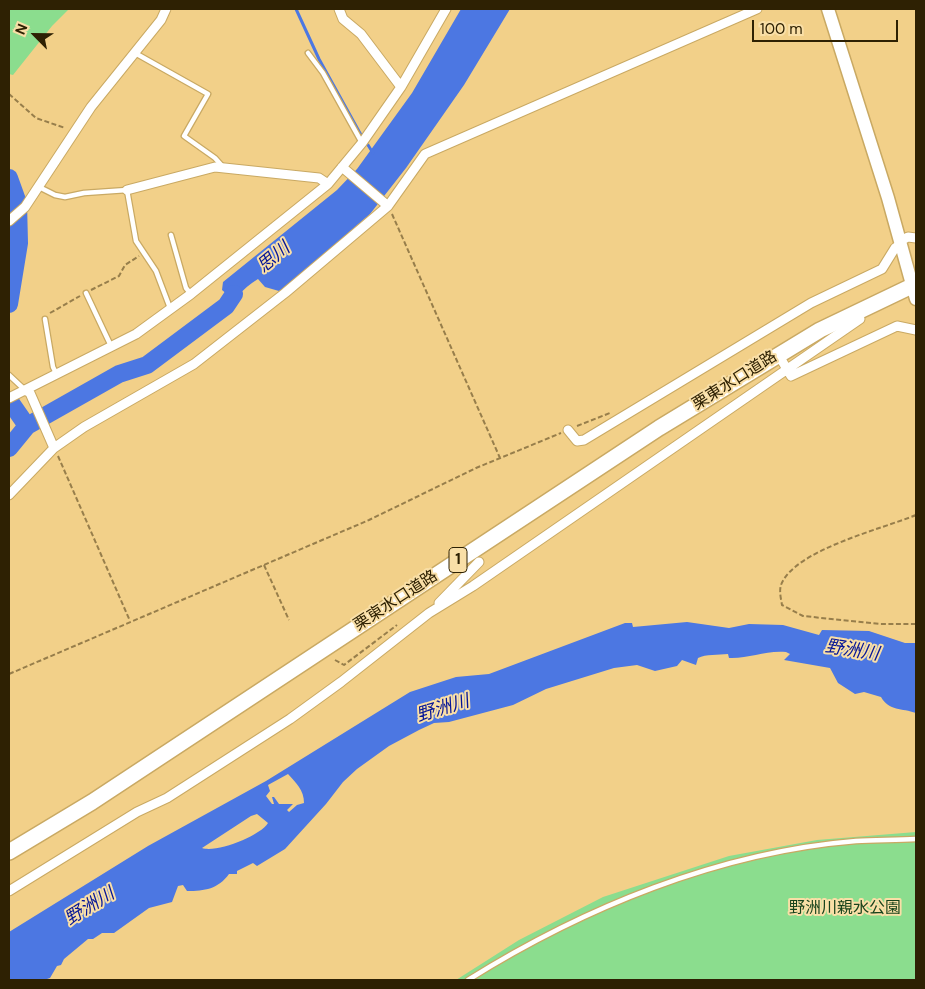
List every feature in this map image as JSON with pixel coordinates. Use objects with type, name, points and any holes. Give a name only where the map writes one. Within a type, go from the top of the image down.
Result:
[{"type":"highway","name":"栗東水口道路","points":[[9,852],[92,802],[659,428],[778,354],[820,330],[915,289]]},
{"type":"street","points":[[10,220],[25,207],[91,107],[161,20],[166,9]]},
{"type":"street","points":[[339,9],[343,18],[361,34],[401,87]]},
{"type":"street","points":[[9,398],[28,391],[136,334],[171,310],[328,184],[344,169],[401,87],[446,9]]},
{"type":"street","points":[[9,495],[53,446],[194,364],[284,293],[386,204],[425,154],[757,9]]},
{"type":"street","points":[[828,9],[915,289]]},
{"type":"street","points":[[127,190],[215,167],[318,178],[328,184]]},
{"type":"street","points":[[344,169],[386,204]]},
{"type":"street","points":[[568,430],[577,441],[584,440],[810,303],[882,269],[895,248],[908,237],[916,238]]},
{"type":"street","points":[[9,891],[137,812],[167,798],[282,725],[347,678],[429,614],[473,586],[860,318]]},
{"type":"street","points":[[778,354],[791,376],[897,326],[916,330]]},
{"type":"street","points":[[28,391],[53,446]]},
{"type":"street","points":[[429,614],[479,562]]},
{"type":"lane","points":[[134,52],[208,94],[184,136],[215,158],[223,167]]},
{"type":"lane","points":[[308,53],[323,73],[362,142]]},
{"type":"lane","points":[[39,187],[55,195],[66,197],[84,193],[127,190],[133,214],[136,241],[156,271],[171,310]]},
{"type":"lane","points":[[171,235],[186,288],[191,294]]},
{"type":"lane","points":[[86,293],[112,348]]},
{"type":"lane","points":[[45,319],[53,367],[57,374]]},
{"type":"lane","points":[[9,375],[28,391]]},
{"type":"lane","points":[[468,980],[606,906],[726,865],[773,854],[855,842],[916,839]]},
{"type":"path","points":[[9,94],[36,118],[54,126],[76,130]]},
{"type":"path","points":[[386,204],[500,458]]},
{"type":"path","points":[[45,319],[47,315],[119,276],[125,265],[144,255]]},
{"type":"path","points":[[9,674],[368,520],[500,458],[611,412]]},
{"type":"path","points":[[53,446],[130,621]]},
{"type":"path","points":[[916,515],[811,555],[789,570],[780,587],[782,604],[803,616],[880,624],[916,624]]},
{"type":"path","points":[[264,564],[289,620]]},
{"type":"path","points":[[335,660],[344,665],[393,626],[400,625],[409,629]]},
{"type":"green space","points":[[9,9],[69,9],[52,26],[13,75],[9,74]]},
{"type":"green space","name":"野洲川親水公園","points":[[916,832],[916,980],[456,980],[519,940],[603,897],[729,856],[817,840]]},
{"type":"water","points":[[461,9],[510,9],[464,85],[406,168],[370,214],[286,287],[279,291],[265,287],[258,279],[218,312],[228,295],[222,290],[223,282],[337,190],[357,169],[412,93]]},
{"type":"water","name":"野洲川","points":[[687,622],[729,628],[749,624],[783,625],[819,635],[822,630],[869,631],[905,643],[916,643],[916,713],[892,707],[884,702],[881,697],[864,692],[855,694],[838,683],[830,668],[784,660],[790,654],[786,652],[771,652],[736,658],[729,658],[728,654],[708,655],[698,658],[696,665],[682,660],[677,666],[655,671],[637,665],[614,668],[546,689],[513,705],[449,722],[434,723],[419,730],[389,746],[357,769],[343,782],[326,804],[285,849],[257,866],[253,863],[237,871],[237,874],[229,874],[220,883],[211,888],[187,891],[183,885],[178,886],[172,902],[149,908],[114,933],[102,933],[93,939],[88,939],[64,959],[61,965],[57,966],[50,978],[44,980],[9,980],[9,932],[148,846],[266,781],[410,692],[456,677],[489,674],[625,623],[632,623],[633,627]],"holes":[[[288,774],[297,784],[304,798],[304,803],[297,805],[289,812],[287,810],[293,804],[279,804],[274,797],[272,797],[274,804],[272,804],[266,796],[270,791],[268,785]],[[257,814],[268,823],[248,838],[218,848],[202,848]]]},
{"type":"waterway","points":[[296,9],[319,59],[361,135]]},
{"type":"waterway","points":[[368,145],[373,153]]},
{"type":"waterway","points":[[9,178],[18,203],[19,243],[9,304]]},
{"type":"waterway","name":"思川","points":[[9,448],[27,426],[119,374],[147,365],[226,306],[234,294]]},
{"type":"waterway","points":[[9,400],[27,426]]}]
